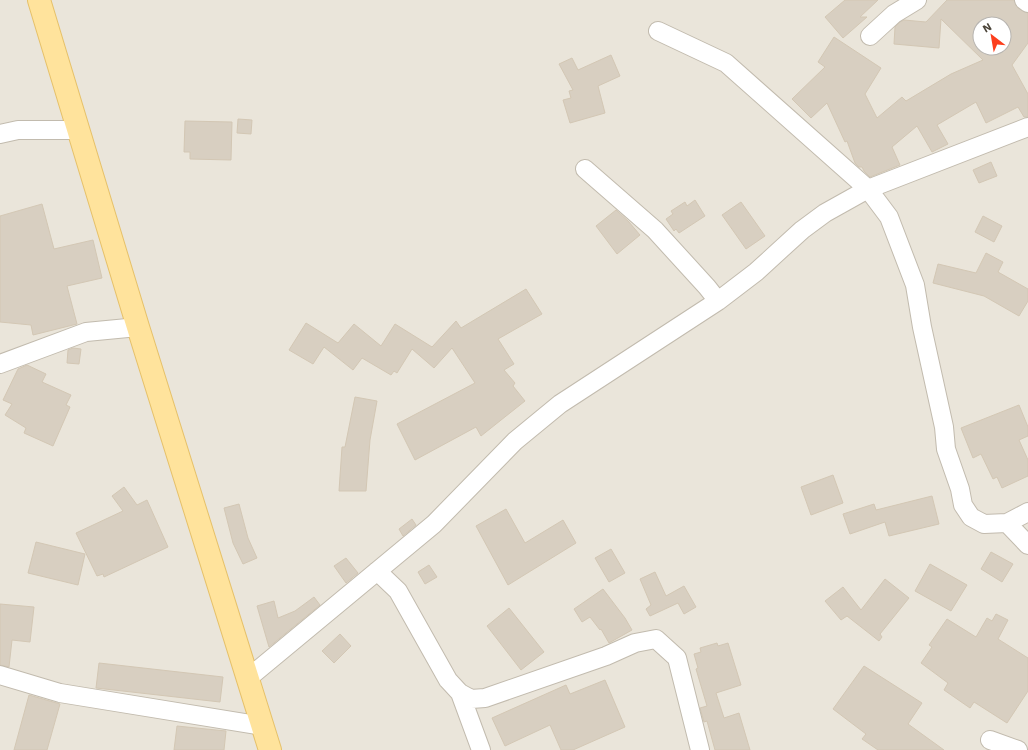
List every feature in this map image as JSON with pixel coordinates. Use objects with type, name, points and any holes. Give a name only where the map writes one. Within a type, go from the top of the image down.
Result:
[{"type":"main road","points":[[39,0],[138,327],[270,750]]},
{"type":"street","points":[[870,36],[894,14],[917,0]]},
{"type":"street","points":[[1024,0],[1028,3]]},
{"type":"street","points":[[658,31],[726,63],[868,189],[889,217],[915,285],[922,327],[944,426],[946,450],[960,489],[963,505],[971,517],[984,524],[1007,523],[1028,512]]},
{"type":"street","points":[[248,679],[434,524],[515,441],[560,404],[718,301],[756,272],[802,230],[825,213],[868,189],[1028,127]]},
{"type":"street","points":[[0,134],[18,130],[78,130]]},
{"type":"street","points":[[585,169],[655,230],[718,301]]},
{"type":"street","points":[[0,364],[86,332],[138,327]]},
{"type":"street","points":[[1007,523],[1028,545]]},
{"type":"street","points":[[377,571],[398,591],[448,680],[460,693],[471,699],[485,698],[606,656],[635,643],[656,639],[677,658],[700,750]]},
{"type":"street","points":[[0,676],[60,693],[263,726]]},
{"type":"street","points":[[460,693],[481,750]]},
{"type":"street","points":[[990,740],[1018,750]]},
{"type":"shaded area","points":[[0,0],[1028,0],[1028,750],[0,750]]},
{"type":"building","points":[[845,0],[878,0],[860,17],[867,17],[843,38],[825,17]]},
{"type":"building","points":[[947,0],[1014,0],[1018,8],[1028,13],[1028,43],[1012,65],[1028,94],[1028,117],[1024,117],[1018,107],[986,123],[976,102],[937,125],[948,144],[932,152],[917,126],[892,147],[900,165],[870,177],[862,167],[859,167],[855,163],[847,141],[845,142],[827,103],[811,118],[792,99],[825,67],[818,62],[834,37],[881,68],[865,94],[877,118],[902,97],[906,101],[951,74],[983,60],[979,56],[1012,56],[1012,16],[972,16],[972,49],[941,19],[939,48],[894,44],[895,27],[904,20],[926,22]]},
{"type":"building","points":[[611,55],[620,76],[598,86],[605,113],[570,123],[563,100],[571,98],[569,91],[573,90],[559,64],[572,58],[578,70]]},
{"type":"building","points":[[238,119],[252,120],[251,134],[237,133]]},
{"type":"building","points":[[185,121],[232,122],[231,160],[190,159],[190,152],[184,152]]},
{"type":"building","points":[[991,162],[997,176],[979,183],[973,170]]},
{"type":"building","points":[[695,200],[705,216],[679,233],[676,229],[674,231],[666,219],[673,214],[671,211],[685,202],[687,206]]},
{"type":"building","points":[[741,202],[765,236],[746,249],[722,215]]},
{"type":"building","points":[[42,204],[54,249],[93,240],[102,278],[67,286],[77,324],[33,335],[31,325],[0,322],[0,216]]},
{"type":"building","points":[[616,210],[640,235],[617,254],[596,226]]},
{"type":"building","points":[[983,216],[1002,226],[994,242],[975,232]]},
{"type":"building","points":[[986,253],[1003,262],[998,272],[1028,289],[1028,301],[1019,316],[984,296],[933,283],[938,264],[976,273]]},
{"type":"building","points":[[526,289],[542,314],[498,339],[514,364],[504,370],[515,383],[513,386],[525,401],[481,436],[476,427],[415,460],[397,424],[475,383],[452,348],[434,368],[412,349],[397,373],[394,371],[391,375],[362,358],[353,370],[324,347],[313,364],[289,350],[306,323],[338,343],[354,324],[381,346],[395,324],[432,347],[456,321],[461,328]]},
{"type":"building","points":[[73,348],[81,349],[79,364],[67,363],[68,350]]},
{"type":"building","points":[[27,365],[46,374],[42,382],[71,395],[66,405],[70,407],[53,446],[24,433],[26,428],[5,415],[12,404],[3,400],[18,369]]},
{"type":"building","points":[[355,397],[377,401],[370,440],[366,491],[339,491],[342,447],[345,447]]},
{"type":"building","points":[[1019,405],[1028,427],[1028,436],[1019,440],[1028,460],[1028,476],[1002,488],[997,477],[993,479],[981,454],[973,458],[961,428]]},
{"type":"building","points":[[833,475],[843,503],[811,515],[801,487]]},
{"type":"building","points":[[124,487],[137,505],[147,500],[168,547],[104,577],[103,574],[97,576],[76,533],[123,511],[112,496]]},
{"type":"building","points":[[932,496],[939,524],[889,536],[885,522],[850,534],[843,514],[874,504],[876,510]]},
{"type":"building","points":[[239,504],[248,538],[257,558],[243,564],[233,543],[224,508]]},
{"type":"building","points":[[506,509],[525,543],[563,520],[576,543],[508,585],[476,526]]},
{"type":"building","points":[[412,519],[416,525],[403,536],[399,529]]},
{"type":"building","points":[[36,542],[85,554],[78,585],[28,573]]},
{"type":"building","points":[[611,549],[625,573],[609,582],[595,558]]},
{"type":"building","points":[[991,552],[1013,564],[1002,582],[981,569]]},
{"type":"building","points":[[346,558],[358,573],[346,583],[334,566]]},
{"type":"building","points":[[930,564],[967,585],[951,611],[915,591]]},
{"type":"building","points":[[429,565],[437,577],[425,584],[418,572]]},
{"type":"building","points":[[655,572],[666,596],[684,586],[696,607],[684,614],[678,603],[650,616],[646,609],[651,605],[640,579]]},
{"type":"building","points":[[885,579],[909,598],[880,634],[882,637],[879,641],[847,616],[841,620],[825,601],[843,587],[861,610]]},
{"type":"building","points":[[603,589],[625,618],[632,630],[609,643],[601,629],[600,630],[590,617],[582,622],[574,609]]},
{"type":"building","points":[[314,597],[320,605],[269,647],[257,606],[274,601],[278,618],[295,611]]},
{"type":"building","points":[[0,604],[34,607],[30,642],[12,640],[9,667],[0,665]]},
{"type":"building","points":[[509,608],[544,652],[521,670],[487,626]]},
{"type":"building","points":[[996,614],[1008,620],[998,639],[1028,658],[1028,691],[1007,723],[974,702],[970,708],[944,690],[948,683],[921,663],[932,647],[929,645],[947,619],[976,637],[987,618],[992,621]]},
{"type":"building","points":[[340,634],[351,646],[334,663],[322,651]]},
{"type":"building","points":[[717,643],[718,646],[728,643],[741,685],[716,693],[724,718],[739,713],[750,750],[715,750],[707,721],[704,722],[700,708],[707,706],[696,669],[698,668],[694,654],[701,652],[700,648]]},
{"type":"building","points":[[99,663],[223,677],[220,702],[96,688]]},
{"type":"building","points":[[864,666],[922,703],[908,724],[944,750],[878,750],[862,739],[866,734],[833,709]]},
{"type":"building","points":[[605,680],[625,727],[573,750],[561,750],[550,725],[505,746],[492,718],[566,685],[570,694]]},
{"type":"building","points":[[29,695],[60,704],[47,750],[14,750]]},
{"type":"building","points":[[177,726],[226,731],[224,750],[174,750]]}]
